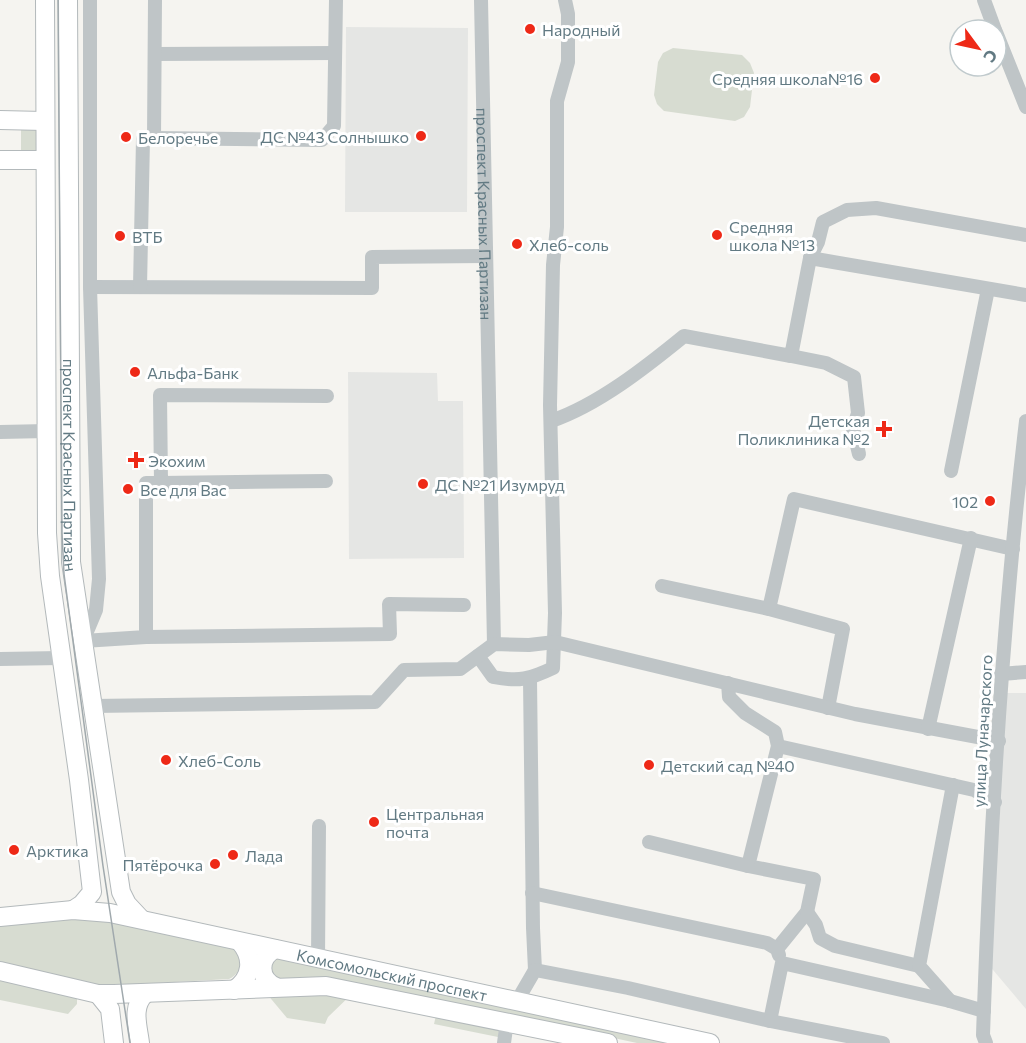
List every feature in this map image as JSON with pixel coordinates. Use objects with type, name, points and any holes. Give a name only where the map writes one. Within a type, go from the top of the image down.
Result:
[{"type":"main road","name":"проспект Красных Партизан","points":[[45,0],[47,532],[50,576],[79,780],[92,892],[74,910]]},
{"type":"main road","name":"проспект Красных Партизан","points":[[68,0],[71,561],[121,892],[127,904],[141,919]]},
{"type":"main road","points":[[0,120],[44,121]]},
{"type":"main road","points":[[0,160],[45,160]]},
{"type":"main road","name":"Комсомольский проспект","points":[[0,916],[74,910],[102,912],[710,1043]]},
{"type":"main road","points":[[234,990],[243,982],[250,965],[247,952],[240,942]]},
{"type":"main road","points":[[275,949],[264,958],[261,966],[267,981],[276,987]]},
{"type":"main road","name":"Комсомольский проспект","points":[[0,972],[98,994],[326,986],[608,1043]]},
{"type":"main road","points":[[98,994],[110,1009],[114,1043]]},
{"type":"main road","points":[[140,1043],[136,1007],[139,999],[145,994]]},
{"type":"street","points":[[90,0],[90,287],[99,579],[96,610],[83,641],[390,634],[389,604],[464,605]]},
{"type":"street","points":[[154,138],[155,0]]},
{"type":"street","points":[[140,287],[143,138],[322,140],[334,126],[336,0]]},
{"type":"street","name":"проспект Красных Партизан","points":[[481,0],[494,644]]},
{"type":"street","points":[[478,656],[493,677],[510,680],[530,679],[553,668],[555,642],[550,405],[556,227],[557,101],[568,62],[568,14],[565,0]]},
{"type":"street","points":[[984,0],[991,18]]},
{"type":"street","points":[[155,54],[334,53]]},
{"type":"street","points":[[1008,61],[1026,107]]},
{"type":"street","points":[[44,121],[68,120]]},
{"type":"street","points":[[45,160],[69,160]]},
{"type":"street","points":[[791,356],[810,258],[824,222],[847,210],[876,208],[1026,235]]},
{"type":"street","points":[[90,287],[372,288],[372,257],[485,256]]},
{"type":"street","points":[[810,258],[1026,295]]},
{"type":"street","points":[[951,471],[988,289]]},
{"type":"street","points":[[552,421],[569,415],[632,376],[684,336],[826,363],[854,377],[858,413],[853,429],[859,454]]},
{"type":"street","points":[[161,483],[160,395],[327,396]]},
{"type":"street","name":"улица Луначарского","points":[[983,1040],[985,955],[999,741],[1001,674],[1026,421]]},
{"type":"street","points":[[0,432],[47,431]]},
{"type":"street","points":[[146,638],[146,483],[326,481]]},
{"type":"street","points":[[769,609],[794,500],[1013,549]]},
{"type":"street","points":[[928,729],[971,538]]},
{"type":"street","points":[[662,586],[769,609],[843,629],[828,708]]},
{"type":"street","points":[[93,706],[375,702],[404,670],[460,669],[494,644],[529,645],[555,642],[828,708],[999,741]]},
{"type":"street","points":[[0,659],[61,658]]},
{"type":"street","points":[[1001,674],[1026,672]]},
{"type":"street","points":[[517,1001],[535,969],[530,679]]},
{"type":"street","points":[[728,683],[729,697],[745,713],[775,732],[778,746],[748,866]]},
{"type":"street","points":[[778,746],[974,790],[994,802]]},
{"type":"street","points":[[920,966],[953,785]]},
{"type":"street","points":[[318,959],[319,826]]},
{"type":"street","points":[[649,842],[814,879],[807,912],[777,949]]},
{"type":"street","points":[[532,892],[767,943],[777,949],[782,963],[770,1022]]},
{"type":"street","points":[[807,912],[816,925],[820,938],[835,946],[920,966],[950,1001]]},
{"type":"street","points":[[782,963],[950,1001],[984,1011]]},
{"type":"street","points":[[535,969],[628,988],[770,1022],[883,1043]]},
{"type":"street","points":[[504,1043],[507,1021]]},
{"type":"shaded area","points":[[346,27],[468,28],[467,212],[345,212]]},
{"type":"shaded area","points":[[673,48],[742,55],[750,63],[754,73],[750,107],[744,117],[735,121],[664,111],[657,104],[654,95],[658,62],[663,53]]},
{"type":"shaded area","points":[[21,127],[37,127],[38,151],[21,152]]},
{"type":"shaded area","points":[[348,372],[437,373],[438,401],[463,401],[464,558],[349,559]]},
{"type":"shaded area","points":[[1006,693],[1026,693],[1026,1009],[988,964]]},
{"type":"shaded area","points":[[78,916],[120,920],[238,949],[239,970],[229,979],[103,986],[0,965],[0,921]]},
{"type":"shaded area","points":[[276,954],[687,1043],[637,1043],[362,984],[319,979],[274,981],[265,963]]},
{"type":"shaded area","points":[[0,978],[77,994],[77,1004],[68,1014],[0,1000]]},
{"type":"shaded area","points":[[262,988],[356,990],[328,1017],[325,1024],[287,1018]]},
{"type":"shaded area","points":[[437,1011],[495,1024],[499,1031],[498,1037],[434,1024]]},
{"type":"tram line","points":[[58,0],[64,574],[103,866],[130,1043]]},
{"type":"place","name":"Народный","points":[[530,29]]},
{"type":"place","name":"Средняя школа№16","points":[[875,78]]},
{"type":"place","name":"ДС №43 Солнышко","points":[[421,136]]},
{"type":"place","name":"Белоречье","points":[[126,137]]},
{"type":"place","name":"Средняя школа №13","points":[[717,235]]},
{"type":"place","name":"ВТБ","points":[[120,236]]},
{"type":"place","name":"Хлеб-соль","points":[[517,244]]},
{"type":"place","name":"Альфа-Банк","points":[[135,372]]},
{"type":"place","name":"Детская Поликлиника №2","points":[[884,429]]},
{"type":"place","name":"Экохим","points":[[136,460]]},
{"type":"place","name":"ДС №21 Изумруд","points":[[423,484]]},
{"type":"place","name":"Все для Вас","points":[[128,489]]},
{"type":"place","name":"102","points":[[990,501]]},
{"type":"place","name":"Хлеб-Соль","points":[[166,760]]},
{"type":"place","name":"Детский сад №40","points":[[649,765]]},
{"type":"place","name":"Центральная почта","points":[[374,822]]},
{"type":"place","name":"Арктика","points":[[14,850]]},
{"type":"place","name":"Лада","points":[[233,855]]},
{"type":"place","name":"Пятёрочка","points":[[215,864]]}]
